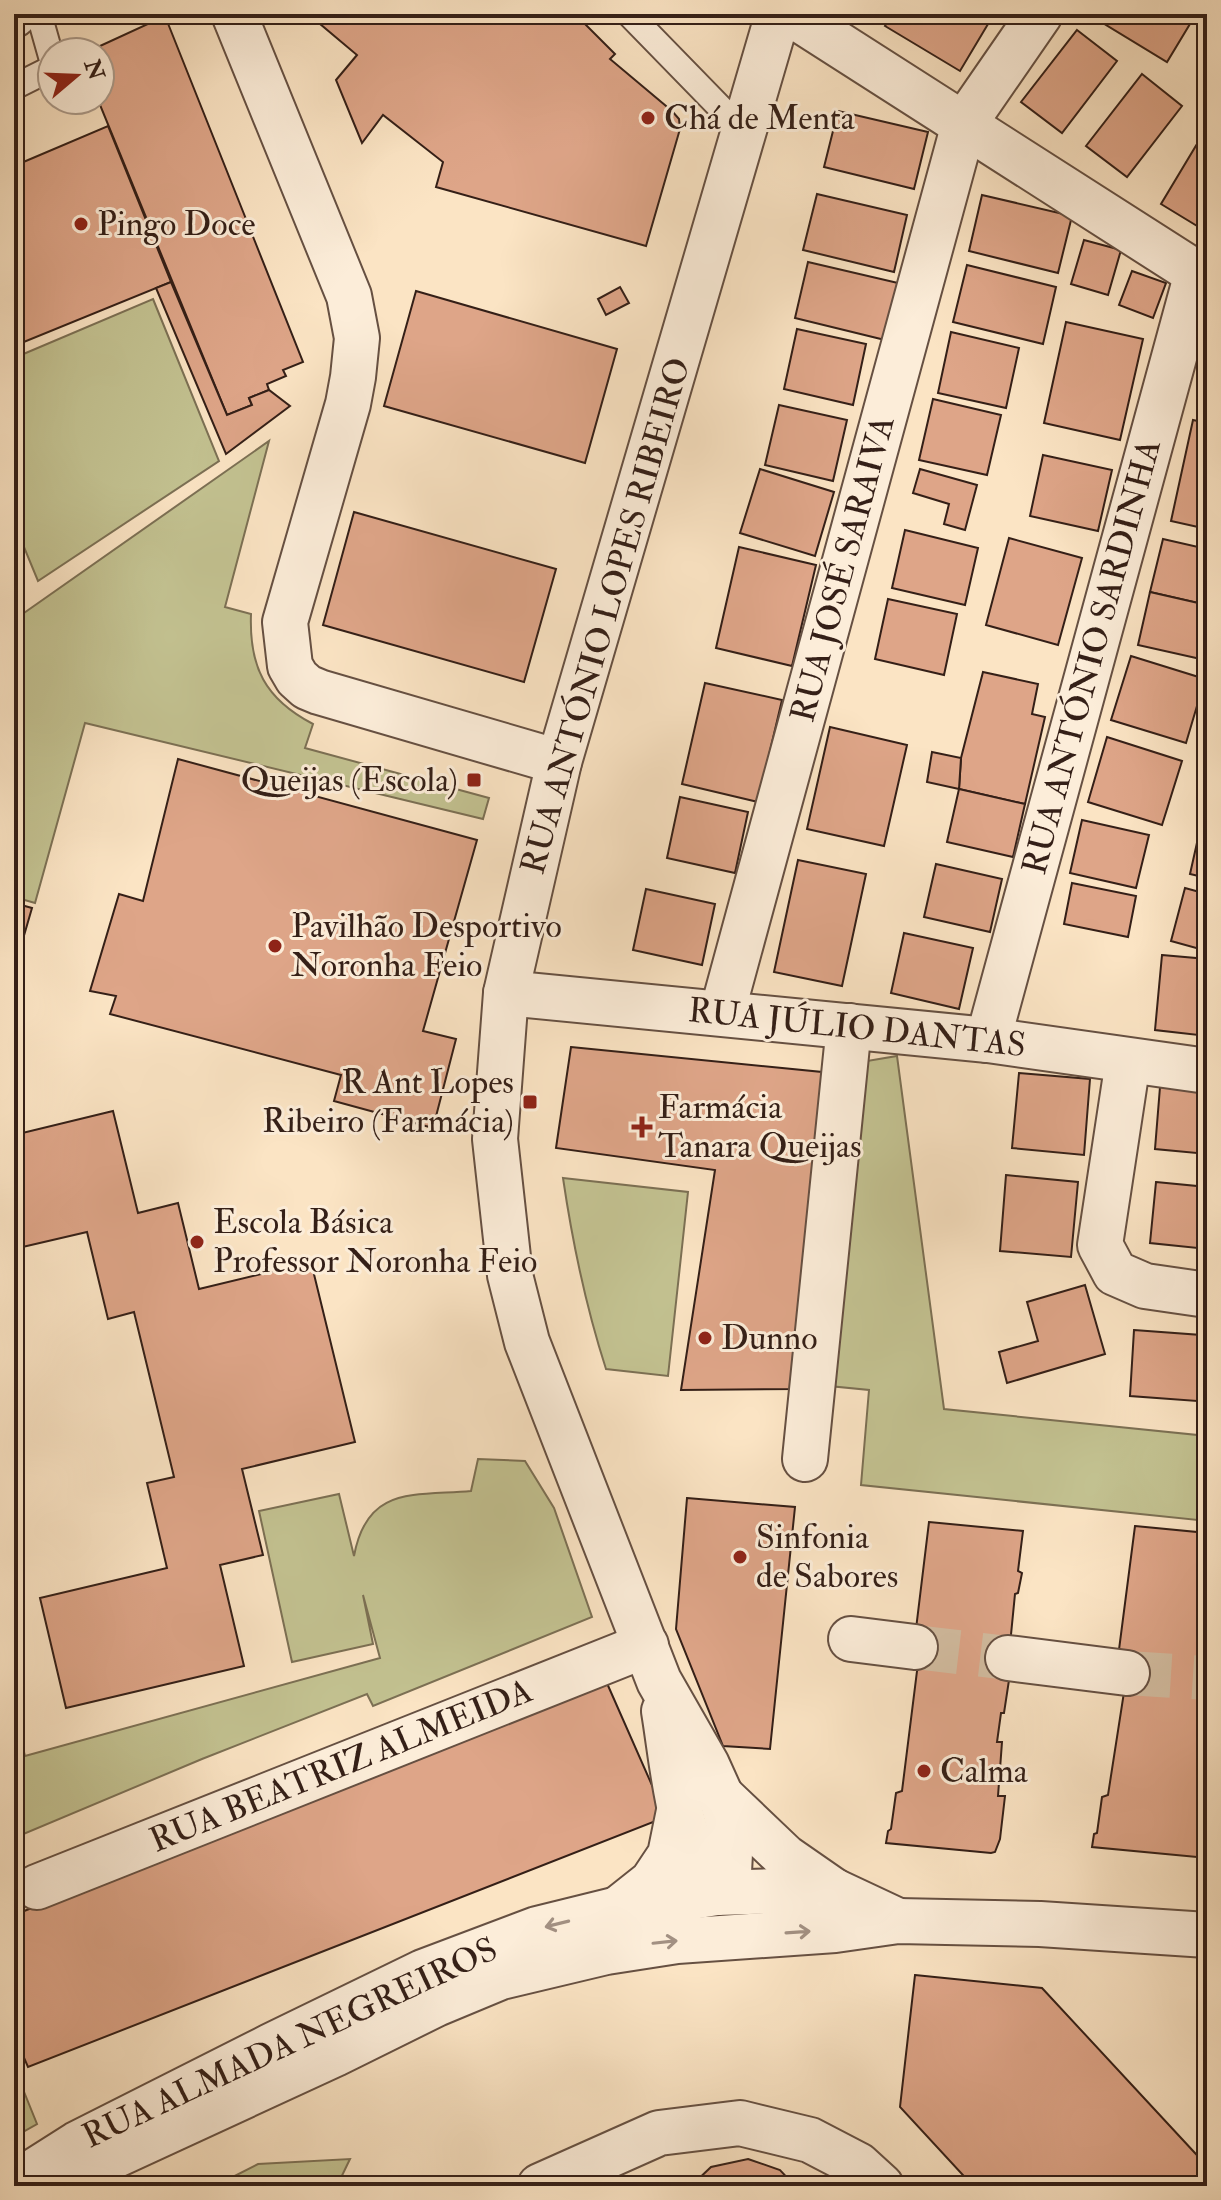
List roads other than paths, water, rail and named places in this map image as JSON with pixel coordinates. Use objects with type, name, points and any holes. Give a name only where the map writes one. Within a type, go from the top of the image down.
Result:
[{"type":"street","points":[[234,14],[349,296],[357,338],[348,404],[285,622],[290,666],[297,678],[319,692],[559,762]]},
{"type":"street","name":"RUA ANTÓNIO LOPES RIBEIRO","points":[[653,1663],[679,1811],[702,1876],[716,1893],[729,1872],[731,1834],[721,1796],[653,1663],[538,1374],[510,1275],[495,1139],[506,993],[559,762],[778,14]]},
{"type":"street","points":[[791,14],[1202,276]]},
{"type":"street","name":"RUA JOSÉ SARAIVA","points":[[722,1013],[964,124],[1040,14]]},
{"type":"street","name":"RUA ANTÓNIO SARDINHA","points":[[988,1040],[1202,276]]},
{"type":"street","name":"RUA JÚLIO DANTAS","points":[[506,993],[988,1040],[1207,1071]]},
{"type":"street","points":[[805,1459],[849,1026]]},
{"type":"street","points":[[1128,1061],[1100,1245],[1115,1273],[1145,1286],[1207,1295]]},
{"type":"street","points":[[851,1639],[915,1647]]},
{"type":"street","points":[[1008,1658],[1127,1673]]},
{"type":"street","name":"RUA BEATRIZ ALMEIDA","points":[[37,1887],[653,1663]]},
{"type":"street","name":"RUA ANTÓNIO LOPES RIBEIRO","points":[[721,1796],[785,1857],[834,1891],[898,1921]]},
{"type":"street","name":"RUA ANTÓNIO LOPES RIBEIRO","points":[[618,1909],[652,1882],[670,1855],[679,1811]]},
{"type":"street","name":"RUA ALMADA NEGREIROS","points":[[14,2184],[77,2144],[423,1972],[537,1929],[618,1909],[716,1893],[834,1891]]},
{"type":"street","points":[[716,1893],[720,1938]]},
{"type":"street","points":[[898,1921],[1040,1924],[1207,1935]]},
{"type":"street","name":"RUA ALMADA NEGREIROS","points":[[49,2186],[436,2004],[501,1977],[641,1945],[835,1930],[898,1921]]},
{"type":"street","points":[[546,2185],[659,2133],[740,2123],[810,2140],[858,2165],[881,2186]]},
{"type":"lane","points":[[39,14],[45,36]]},
{"type":"lane","points":[[629,14],[744,132]]},
{"type":"lane","points":[[14,87],[36,76]]},
{"type":"tunnel","points":[[915,1647],[1008,1658]]},
{"type":"tunnel","points":[[1127,1673],[1207,1678]]},
{"type":"place","name":"Chá de Menta","points":[[648,118]]},
{"type":"place","name":"Pingo Doce","points":[[81,224]]},
{"type":"place","name":"Queijas (Escola)","points":[[474,780]]},
{"type":"place","name":"Pavilhão Desportivo Noronha Feio","points":[[275,946]]},
{"type":"place","name":"R Ant Lopes Ribeiro (Farmácia)","points":[[530,1102]]},
{"type":"place","name":"Farmácia Tanara Queijas","points":[[642,1127]]},
{"type":"place","name":"Escola Básica Professor Noronha Feio","points":[[197,1242]]},
{"type":"place","name":"Dunno","points":[[705,1338]]},
{"type":"place","name":"Sinfonia de Sabores","points":[[740,1557]]},
{"type":"place","name":"Calma","points":[[924,1771]]}]
